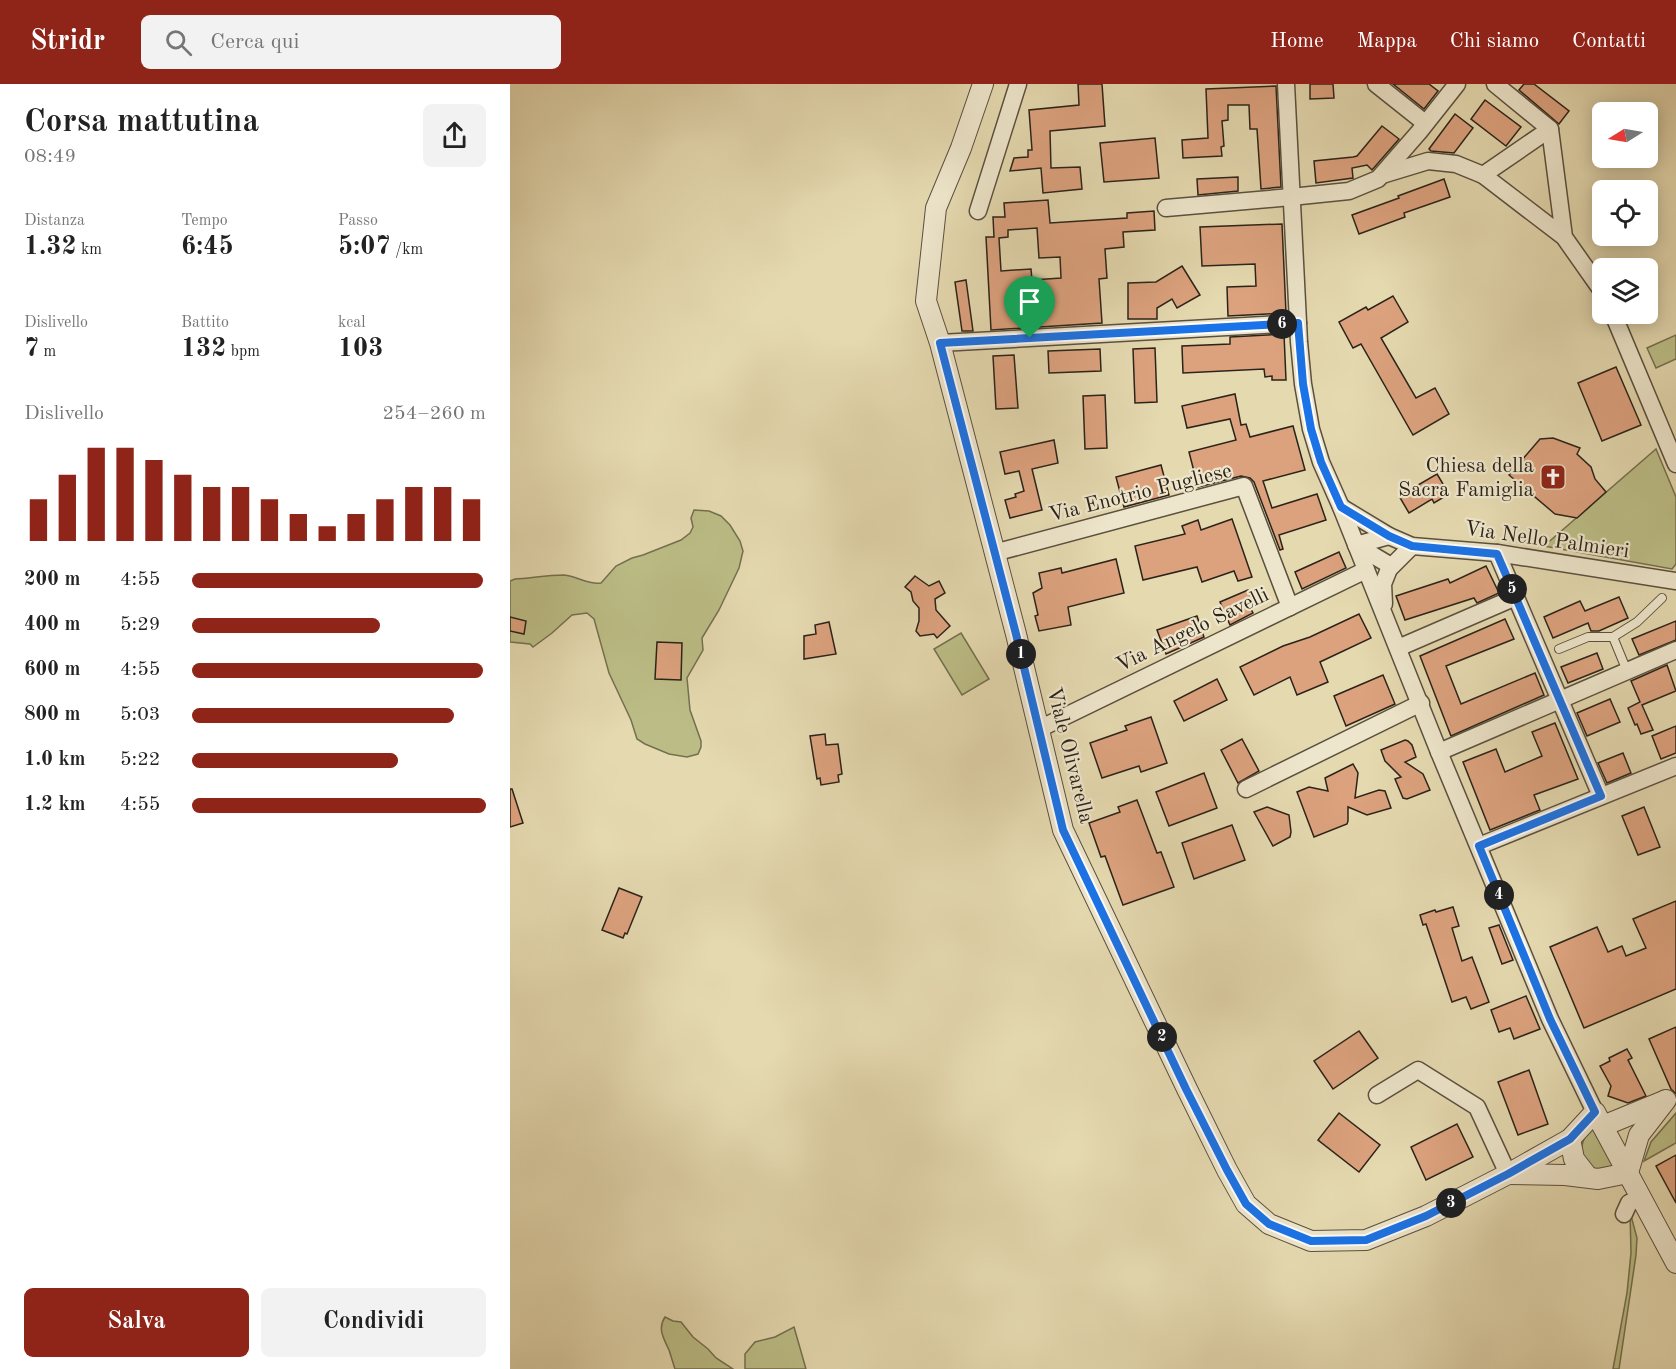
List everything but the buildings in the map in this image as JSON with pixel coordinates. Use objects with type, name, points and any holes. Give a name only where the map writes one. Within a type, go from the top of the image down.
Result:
[{"type":"street","name":"Viale Olivarella","points":[[983,84],[961,148],[936,208],[927,301],[1016,634],[1063,830],[1186,1089],[1246,1204],[1269,1224],[1311,1241],[1366,1240],[1426,1216],[1570,1139],[1603,1126]]},
{"type":"street","points":[[978,211],[1018,84]]},
{"type":"street","points":[[1286,84],[1303,384],[1311,429],[1321,462],[1550,1019],[1603,1126],[1676,1263]]},
{"type":"street","points":[[1376,84],[1425,123]]},
{"type":"street","points":[[1166,208],[1349,191],[1378,179],[1457,84]]},
{"type":"street","points":[[1495,84],[1550,129],[1564,237]]},
{"type":"street","points":[[1483,175],[1550,129]]},
{"type":"street","points":[[1382,175],[1428,161],[1456,164],[1483,175],[1564,237],[1592,277]]},
{"type":"street","points":[[940,343],[1298,323]]},
{"type":"street","points":[[1616,324],[1676,464]]},
{"type":"street","name":"Via Enotrio Pugliese","points":[[994,552],[1244,486],[1290,607]]},
{"type":"street","name":"Via Nello Palmieri","points":[[1341,507],[1389,536],[1412,546],[1497,554],[1676,580]]},
{"type":"street","points":[[1356,545],[1389,536]]},
{"type":"street","points":[[1356,545],[1391,566]]},
{"type":"street","points":[[1384,614],[1383,584],[1391,566],[1412,546]]},
{"type":"street","points":[[1497,554],[1601,796]]},
{"type":"street","name":"Via Angelo Savelli","points":[[1039,729],[1366,570]]},
{"type":"street","points":[[1398,648],[1516,597]]},
{"type":"street","points":[[1439,752],[1627,671],[1674,654]]},
{"type":"street","points":[[1246,789],[1421,704]]},
{"type":"street","points":[[1479,846],[1676,766]]},
{"type":"street","points":[[1377,1095],[1418,1070],[1477,1107],[1508,1174]]},
{"type":"street","points":[[1603,1126],[1665,1100]]},
{"type":"street","points":[[1628,1173],[1639,1135],[1665,1100]]},
{"type":"street","points":[[1570,1139],[1574,1159],[1588,1178]]},
{"type":"street","name":"Viale Olivarella","points":[[1508,1174],[1564,1175],[1598,1179],[1628,1173]]},
{"type":"street","points":[[1624,1214],[1629,1203],[1641,1197]]},
{"type":"lane","points":[[1559,649],[1588,637],[1613,637],[1636,622],[1662,598]]},
{"type":"lane","points":[[1613,637],[1627,671]]},
{"type":"green space","points":[[1676,335],[1676,359],[1656,368],[1647,348]]},
{"type":"green space","points":[[1656,449],[1676,497],[1676,564],[1672,569],[1544,546]]},
{"type":"green space","points":[[694,510],[709,511],[721,516],[730,525],[743,551],[739,568],[719,610],[702,638],[703,650],[687,678],[690,710],[701,747],[698,754],[687,757],[669,754],[637,739],[631,720],[609,673],[594,619],[587,613],[572,615],[533,647],[530,644],[510,642],[510,581],[564,575],[592,583],[601,583],[616,566],[681,540],[690,533],[693,527],[691,518]]},
{"type":"green space","points":[[961,633],[989,679],[962,695],[934,649]]},
{"type":"green space","points":[[1676,1113],[1676,1143],[1644,1161],[1651,1142]]},
{"type":"green space","points":[[1593,1129],[1614,1167],[1599,1171],[1592,1167],[1581,1153],[1584,1139]]},
{"type":"green space","points":[[1630,1212],[1637,1238],[1636,1255],[1619,1369],[1613,1369],[1627,1293],[1631,1253]]},
{"type":"green space","points":[[665,1317],[681,1322],[693,1337],[716,1358],[733,1369],[675,1369],[662,1334]]},
{"type":"green space","points":[[794,1327],[806,1369],[745,1369],[745,1354],[755,1342],[775,1337]]},
{"type":"place","name":"Chiesa della Sacra Famiglia","points":[[1553,477]]},
{"type":"route","points":[[1298,323],[1303,384],[1311,429],[1321,462],[1341,507],[1389,536],[1412,546],[1497,554],[1601,796],[1479,846],[1550,1019],[1595,1112],[1570,1139],[1426,1216],[1366,1240],[1311,1241],[1269,1224],[1246,1204],[1186,1089],[1063,830],[1016,634],[940,343],[1030,338],[1298,323]]}]
